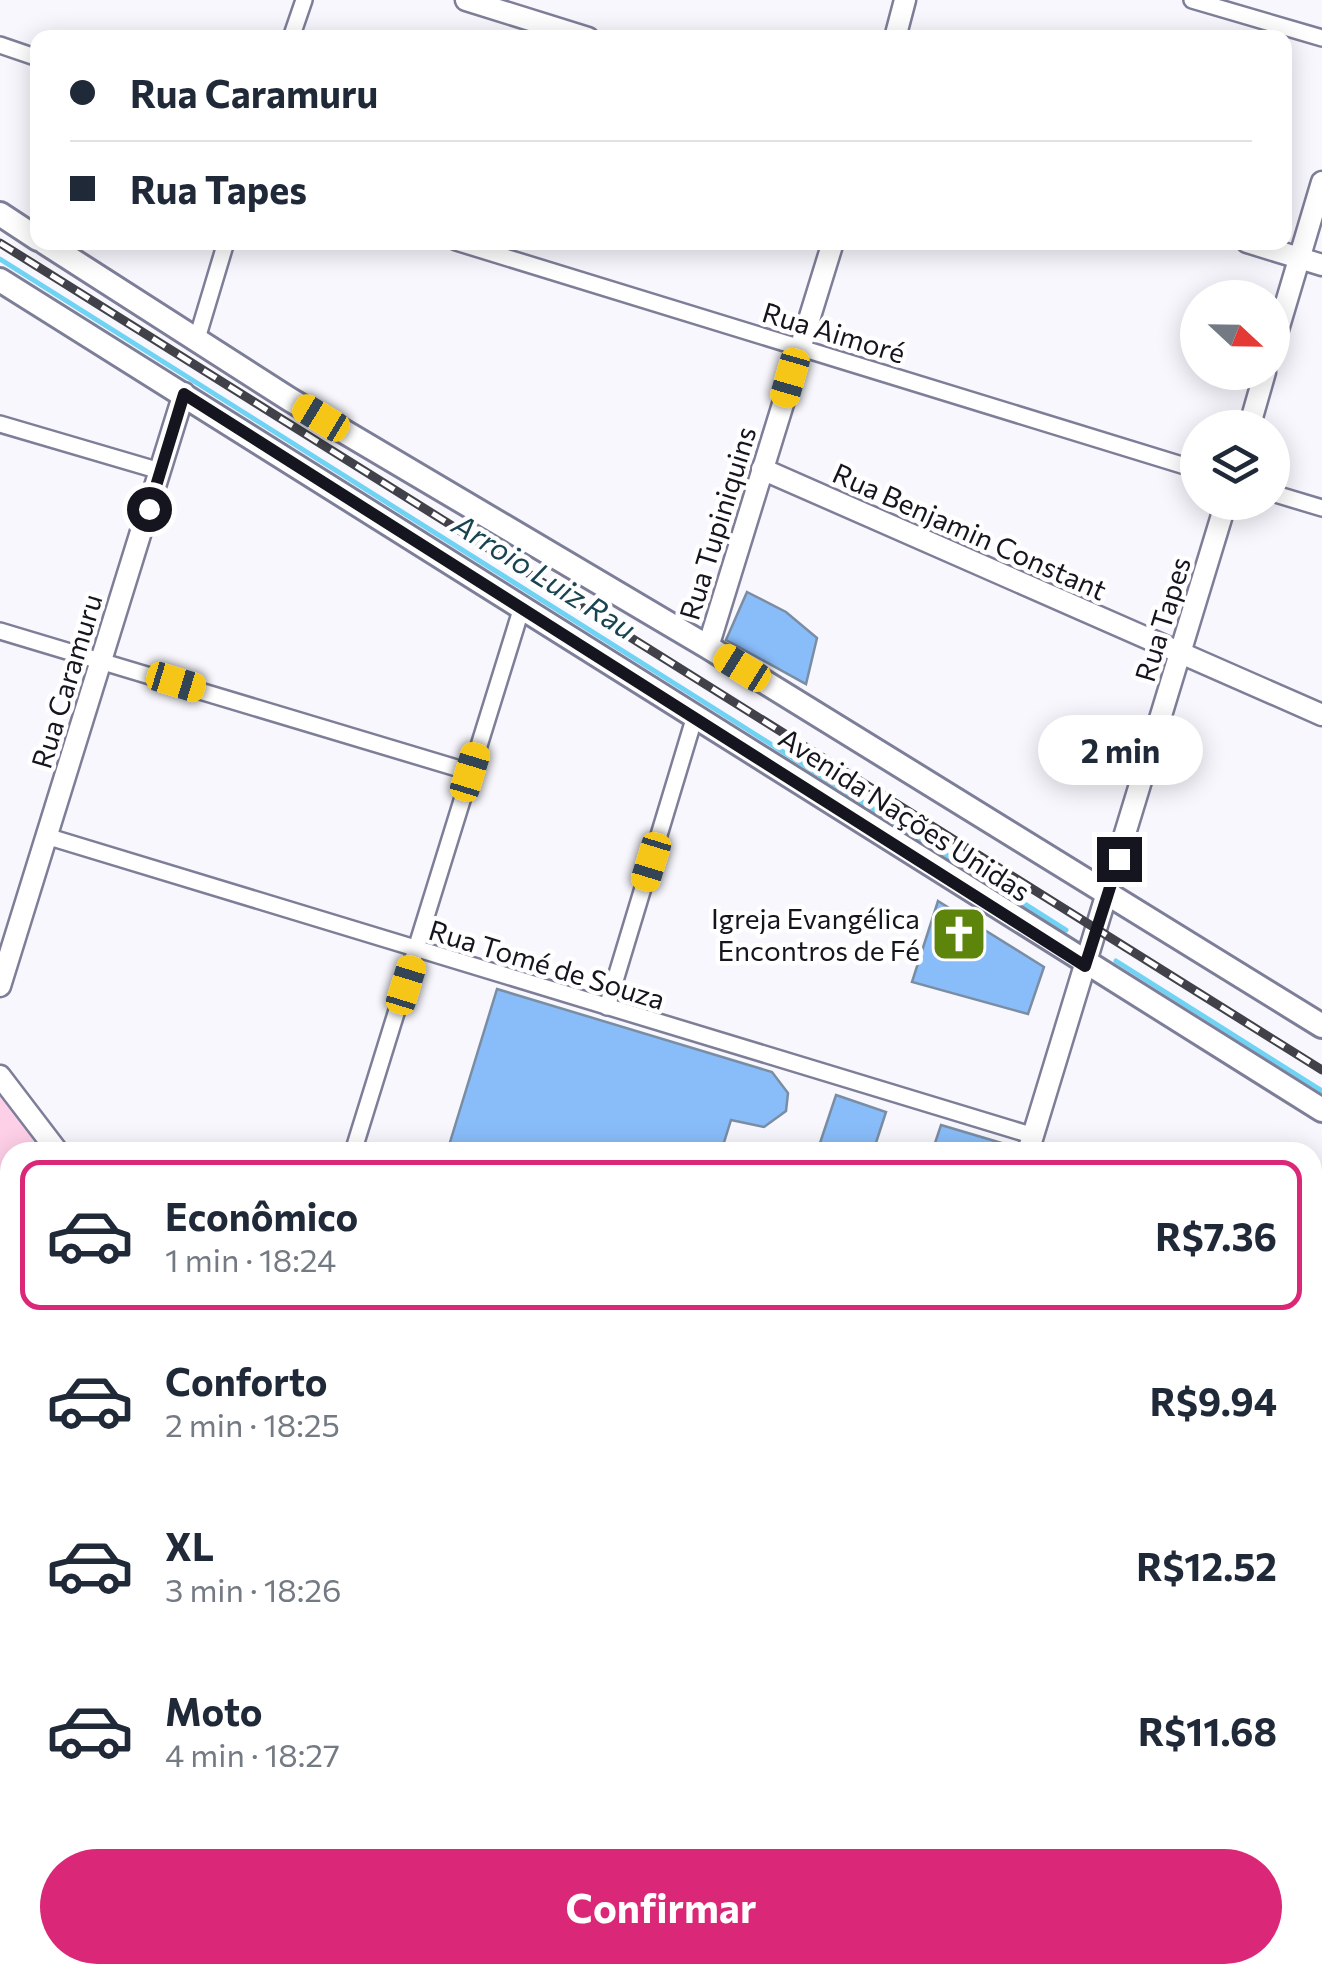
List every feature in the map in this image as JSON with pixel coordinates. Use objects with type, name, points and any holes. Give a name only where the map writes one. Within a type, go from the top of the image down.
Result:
[{"type":"main road","name":"Avenida Nações Unidas","points":[[0,214],[30,234]]},
{"type":"main road","name":"Avenida Nações Unidas","points":[[55,250],[196,342],[708,648],[1322,1026]]},
{"type":"main road","name":"Avenida Nações Unidas","points":[[0,280],[1085,966],[1322,1110]]},
{"type":"street","points":[[295,30],[304,0]]},
{"type":"street","points":[[466,0],[562,30]]},
{"type":"street","points":[[897,30],[906,0]]},
{"type":"street","points":[[1192,0],[1322,38]]},
{"type":"street","points":[[0,45],[30,55]]},
{"type":"street","points":[[1290,289],[1322,182]]},
{"type":"street","points":[[196,342],[224,250]]},
{"type":"street","name":"Rua Aimoré","points":[[482,250],[1180,464]]},
{"type":"street","name":"Rua Tupiniquins","points":[[708,648],[830,250]]},
{"type":"street","points":[[1271,250],[1322,266]]},
{"type":"street","name":"Rua Caramuru","points":[[0,986],[184,394]]},
{"type":"street","points":[[0,424],[160,471]]},
{"type":"street","name":"Rua Benjamin Constant","points":[[762,469],[1322,715]]},
{"type":"street","points":[[1290,498],[1322,508]]},
{"type":"street","name":"Rua Tapes","points":[[1032,1142],[1221,520]]},
{"type":"street","points":[[356,1142],[522,607]]},
{"type":"street","points":[[0,630],[470,772]]},
{"type":"street","points":[[604,1014],[695,716]]},
{"type":"street","name":"Rua Tomé de Souza","points":[[46,836],[604,1014],[1024,1142]]},
{"type":"street","points":[[0,1076],[50,1142]]},
{"type":"shaded area","points":[[0,1092],[39,1142],[0,1142]]},
{"type":"building","points":[[747,592],[786,612],[817,638],[806,684],[726,640]]},
{"type":"building","name":"Igreja Evangélica Encontros de Fé","points":[[938,901],[1044,967],[1028,1014],[912,982]]},
{"type":"building","points":[[497,989],[772,1072],[788,1093],[786,1111],[764,1127],[731,1120],[724,1142],[450,1142]]},
{"type":"building","points":[[836,1095],[886,1112],[876,1142],[820,1142]]},
{"type":"building","points":[[941,1125],[998,1142],[935,1142]]},
{"type":"waterway","name":"Arroio Luiz Rau","points":[[0,259],[1066,930]]},
{"type":"waterway","name":"Arroio Luiz Rau","points":[[1116,961],[1322,1091]]},
{"type":"railway","points":[[0,243],[1322,1070]]},
{"type":"place","name":"Igreja Evangélica Encontros de Fé","points":[[959,934]]},
{"type":"route","points":[[149,509],[184,394],[882,833],[1085,966],[1119,859]]}]
